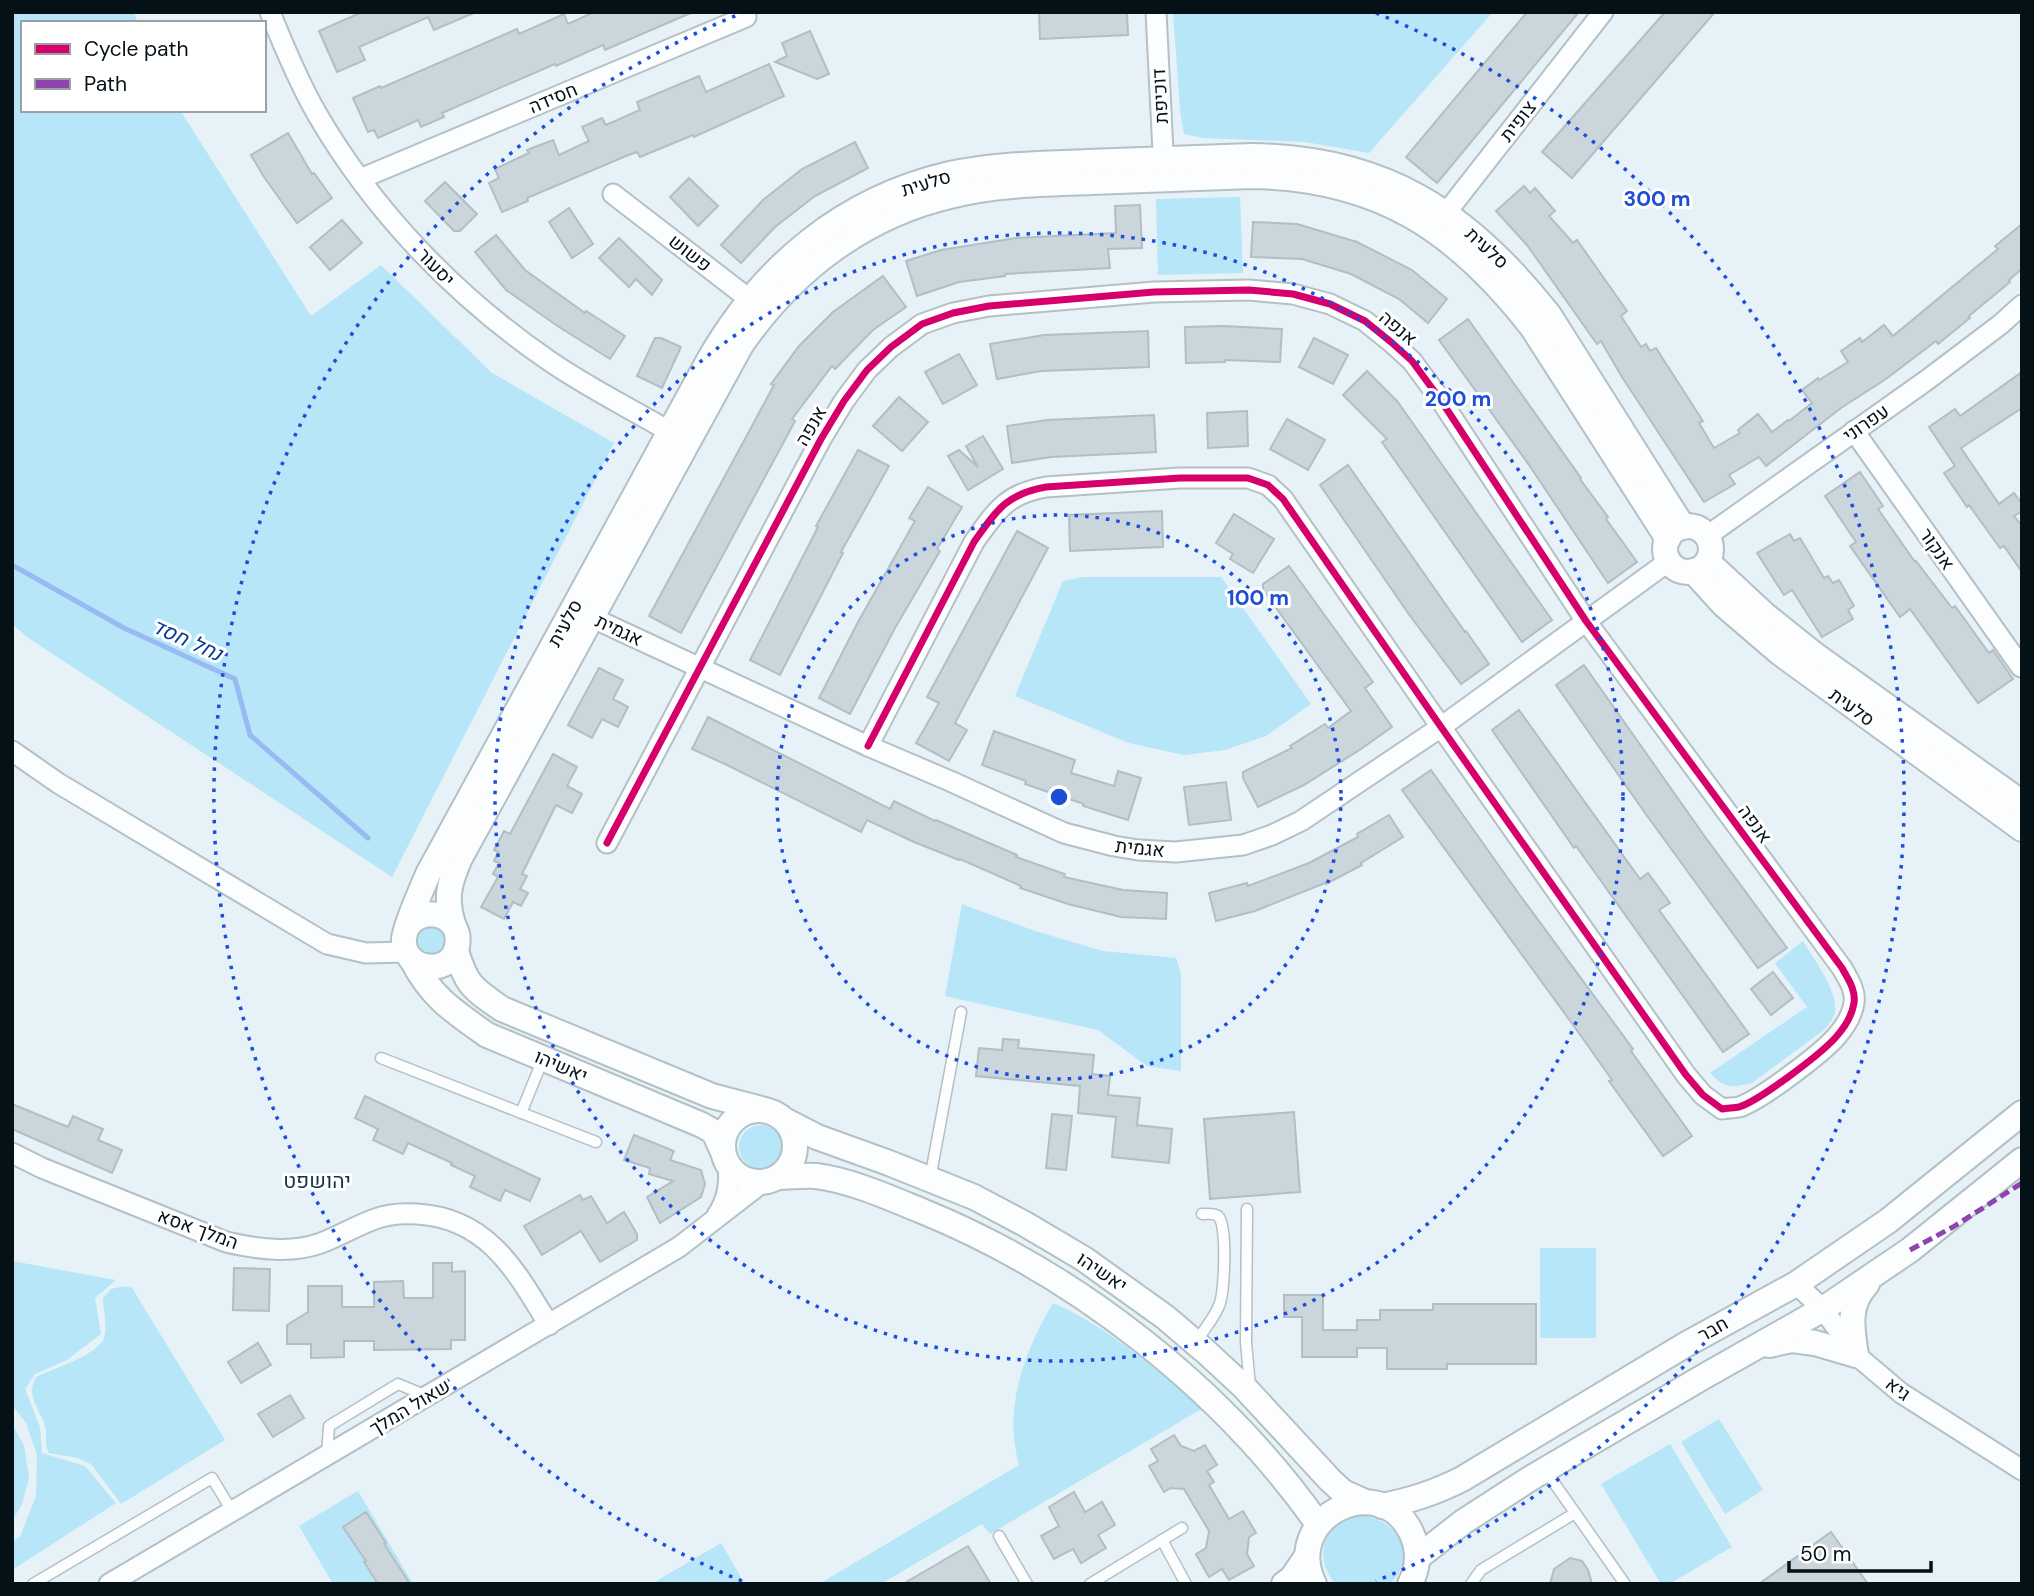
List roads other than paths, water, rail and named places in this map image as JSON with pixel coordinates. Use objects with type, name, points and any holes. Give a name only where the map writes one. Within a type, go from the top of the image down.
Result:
[{"type":"street","name":"דוכיפת","points":[[1156,12],[1164,169]]},
{"type":"street","name":"צופית","points":[[1441,222],[1604,12]]},
{"type":"street","name":"יסעור","points":[[273,13],[295,74],[343,156],[381,207],[456,288],[549,361],[606,397],[679,437]]},
{"type":"street","name":"חסידה","points":[[360,179],[746,17]]},
{"type":"street","name":"סלעית","points":[[408,926],[428,874],[582,613],[679,437],[724,334],[758,305],[763,284],[791,256],[823,231],[866,205],[919,183],[950,174],[1007,166],[1164,169],[1252,156],[1287,156],[1346,167],[1380,178],[1410,192],[1441,222],[1466,227],[1509,267],[1549,315],[1673,542]]},
{"type":"street","name":"פשוש","points":[[613,194],[758,305]]},
{"type":"street","name":"אנפה","points":[[607,843],[821,439],[867,370],[891,347],[922,324],[953,313],[989,306],[1154,292],[1249,290],[1293,295],[1330,304],[1365,321],[1412,361],[1440,399],[1586,621],[1842,968],[1852,987],[1855,1001],[1850,1017],[1836,1037],[1757,1098],[1738,1107],[1722,1109],[1703,1096],[1283,499],[1268,485],[1248,478],[1180,478],[1046,487],[1027,491],[1006,502],[974,542],[868,746]]},
{"type":"street","name":"עפרוני","points":[[1707,536],[1969,348],[2022,305]]},
{"type":"street","name":"אנקור","points":[[1854,431],[2021,667]]},
{"type":"street","points":[[1696,527],[1707,536],[1712,548],[1700,566],[1679,570],[1673,542],[1696,527]]},
{"type":"street","name":"אגמית","points":[[582,613],[868,746],[1064,833],[1114,846],[1176,852],[1243,845],[1301,821],[1441,727],[1586,621],[1673,542]]},
{"type":"street","name":"סלעית","points":[[1700,566],[1815,655],[2022,803]]},
{"type":"street","name":"סלעית","points":[[1700,566],[1724,605],[1780,653],[2022,829]]},
{"type":"street","name":"סלעית","points":[[453,924],[448,906],[449,889],[460,858],[582,613]]},
{"type":"street","points":[[12,751],[58,783],[327,944],[366,953],[409,956]]},
{"type":"street","points":[[438,914],[453,924],[458,942],[452,958],[445,964],[436,967],[420,965],[409,956],[404,938],[408,926],[419,916],[438,914]]},
{"type":"street","name":"יאשיהו","points":[[456,951],[464,977],[477,991],[502,1009],[712,1096],[776,1115],[817,1137],[974,1197],[1084,1259],[1122,1284],[1195,1343],[1251,1395],[1343,1492],[1396,1514],[1408,1526],[1415,1541],[1414,1575]]},
{"type":"street","name":"יאשיהו","points":[[409,956],[431,991],[486,1035],[702,1125],[714,1132],[725,1158]]},
{"type":"street","points":[[754,1110],[776,1115],[792,1130],[796,1140],[793,1161],[787,1170],[771,1180],[752,1182],[734,1172],[725,1158],[723,1140],[733,1120],[743,1113],[754,1110]]},
{"type":"street","name":"חבר","points":[[1318,1524],[1339,1507],[1351,1503],[1373,1504],[1417,1499],[1462,1479],[1662,1359],[1796,1284],[1888,1221],[2022,1113]]},
{"type":"street","name":"המלך אסא","points":[[12,1153],[42,1168],[226,1242],[257,1249],[285,1249],[319,1244],[378,1218],[402,1213],[431,1215],[455,1221],[494,1247],[509,1262],[550,1325]]},
{"type":"street","name":"שאול המלך","points":[[708,1227],[721,1210],[728,1192],[729,1176],[725,1158]]},
{"type":"street","name":"חבר","points":[[1414,1575],[1463,1522],[1545,1470],[1824,1309],[1910,1250],[2022,1160]]},
{"type":"street","name":"יאשיהו","points":[[771,1180],[816,1176],[878,1193],[960,1227],[1009,1252],[1067,1287],[1144,1343],[1211,1401],[1289,1483],[1318,1524]]},
{"type":"street","name":"שאול המלך","points":[[109,1584],[679,1247],[771,1180]]},
{"type":"street","points":[[1755,1348],[1791,1340],[1856,1355],[1852,1310],[1859,1292],[1878,1272]]},
{"type":"street","name":"גיא","points":[[1796,1284],[1824,1309],[1856,1355],[1901,1393],[2022,1470]]},
{"type":"street","points":[[1314,1584],[1307,1556],[1312,1534],[1318,1524]]},
{"type":"street","points":[[1284,1584],[1292,1578],[1307,1556]]},
{"type":"lane","points":[[930,1179],[961,1012]]},
{"type":"lane","points":[[381,1058],[596,1142]]},
{"type":"lane","points":[[521,1113],[543,1059]]},
{"type":"lane","points":[[1247,1209],[1246,1342],[1251,1395]]},
{"type":"lane","points":[[1195,1343],[1220,1306],[1223,1292],[1224,1229],[1220,1218],[1215,1214],[1202,1214]]},
{"type":"lane","points":[[1545,1470],[1625,1584]]},
{"type":"lane","points":[[33,1584],[212,1478],[232,1511]]},
{"type":"lane","points":[[1472,1584],[1481,1570],[1575,1513]]},
{"type":"lane","points":[[1090,1584],[1182,1528]]},
{"type":"lane","points":[[999,1536],[1027,1584]]},
{"type":"lane","points":[[1162,1540],[1186,1584]]},
{"type":"waterway","name":"נחל חסד","points":[[12,565],[124,628],[235,679],[250,735],[368,838]]},
{"type":"district","name":"יהושפט","points":[[317,1181]]}]
